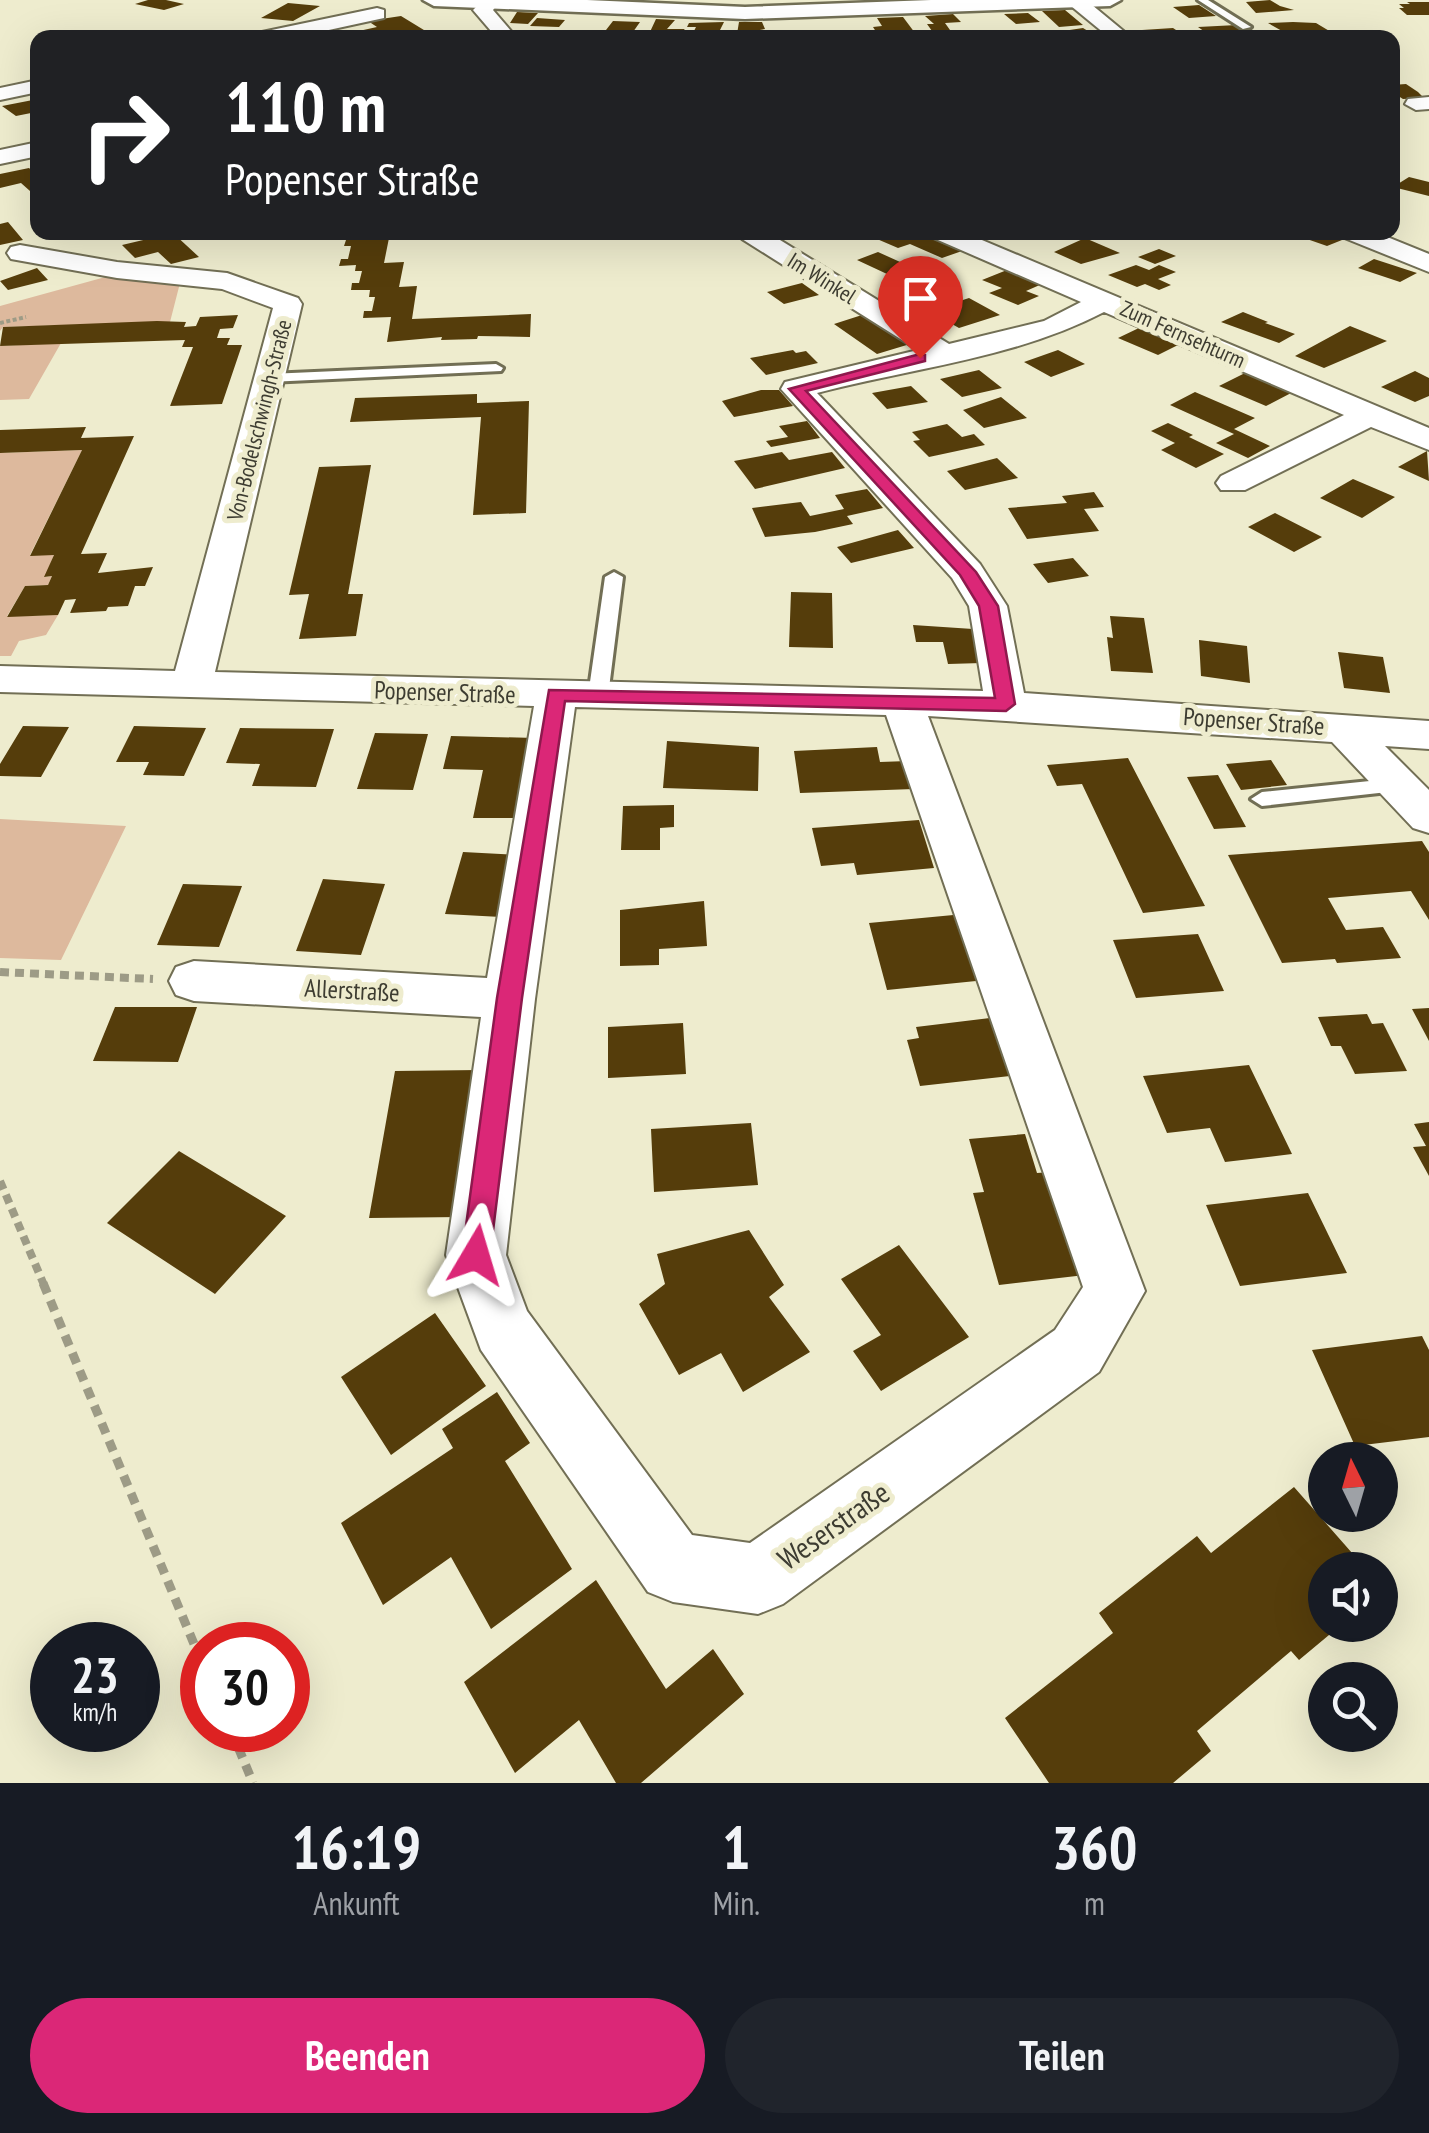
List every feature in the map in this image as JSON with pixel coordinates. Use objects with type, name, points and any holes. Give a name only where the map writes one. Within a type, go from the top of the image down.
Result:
[{"type":"main road","points":[[434,0],[758,13],[1110,0]]},
{"type":"street","points":[[1077,2],[1113,30]]},
{"type":"street","points":[[489,4],[482,10],[501,30]]},
{"type":"street","points":[[300,30],[377,14]]},
{"type":"street","points":[[0,94],[30,88]]},
{"type":"street","points":[[0,157],[30,151]]},
{"type":"street","points":[[10,255],[70,240]]},
{"type":"street","name":"Im Winkel","points":[[761,240],[944,354]]},
{"type":"street","name":"Zum Fernsehturm","points":[[959,240],[1429,440]]},
{"type":"street","points":[[1370,240],[1429,264]]},
{"type":"street","name":"Von-Bodelschwingh-Straße","points":[[10,255],[227,281],[288,304],[192,684]]},
{"type":"street","points":[[962,267],[996,256]]},
{"type":"street","points":[[1006,704],[988,606],[967,572],[796,389],[1054,326],[1106,300]]},
{"type":"street","points":[[1233,483],[1368,416]]},
{"type":"street","name":"Popenser Straße","points":[[0,679],[1006,704],[1429,735]]},
{"type":"street","name":"Weserstraße","points":[[577,695],[510,998],[476,1255],[502,1328],[672,1567],[758,1579],[1077,1351],[1114,1291],[902,704]]},
{"type":"street","points":[[1342,727],[1429,817]]},
{"type":"street","name":"Allerstraße","points":[[194,981],[510,998]]},
{"type":"lane","points":[[1202,0],[1246,26]]},
{"type":"lane","points":[[269,378],[496,368]]},
{"type":"lane","points":[[577,695],[614,577]]},
{"type":"lane","points":[[1262,799],[1399,785]]},
{"type":"path","points":[[0,323],[26,317]]},
{"type":"path","points":[[0,972],[194,981]]},
{"type":"path","points":[[0,1182],[185,1622]]},
{"type":"path","points":[[240,1752],[253,1783]]},
{"type":"shaded area","points":[[109,276],[180,283],[170,322],[3,327],[0,331],[0,306]]},
{"type":"shaded area","points":[[61,343],[29,399],[0,400],[0,346]]},
{"type":"shaded area","points":[[82,450],[30,555],[54,555],[45,577],[52,576],[48,585],[25,586],[7,616],[58,615],[46,635],[19,641],[11,656],[0,656],[0,453]]},
{"type":"shaded area","points":[[0,819],[126,826],[61,960],[0,958]]},
{"type":"building","points":[[148,0],[184,4],[164,10],[135,4]]},
{"type":"building","points":[[1270,0],[1294,10],[1256,13],[1246,2]]},
{"type":"building","points":[[1407,2],[1429,2],[1429,15],[1407,15],[1399,4],[1410,4]]},
{"type":"building","points":[[288,3],[320,6],[293,21],[261,18]]},
{"type":"building","points":[[1199,5],[1216,16],[1189,18],[1173,7]]},
{"type":"building","points":[[1065,10],[1083,25],[1059,27],[1042,11]]},
{"type":"building","points":[[517,12],[538,13],[528,24],[510,23]]},
{"type":"building","points":[[1028,13],[1040,22],[1016,24],[1004,14]]},
{"type":"building","points":[[953,14],[961,22],[945,23],[950,30],[931,30],[927,24],[934,24],[925,16]]},
{"type":"building","points":[[401,16],[424,30],[363,30],[377,27],[368,21]]},
{"type":"building","points":[[903,17],[913,30],[875,30],[873,27],[882,26],[877,18]]},
{"type":"building","points":[[537,18],[565,20],[559,27],[530,26]]},
{"type":"building","points":[[656,19],[675,20],[667,29],[685,29],[684,30],[651,30]]},
{"type":"building","points":[[613,21],[640,22],[634,30],[606,30]]},
{"type":"building","points":[[724,22],[720,30],[694,30],[696,27],[687,27],[689,23]]},
{"type":"building","points":[[739,22],[762,22],[765,29],[759,30],[738,30]]},
{"type":"building","points":[[1268,23],[1316,23],[1328,30],[1280,30]]},
{"type":"building","points":[[1237,25],[1243,30],[1202,30],[1198,27]]},
{"type":"building","points":[[1400,84],[1406,84],[1424,98],[1403,99]]},
{"type":"building","points":[[30,101],[30,113],[16,116],[2,106]]},
{"type":"building","points":[[29,168],[30,191],[21,183],[0,188],[0,174]]},
{"type":"building","points":[[1409,177],[1429,182],[1429,196],[1400,189],[1400,183]]},
{"type":"building","points":[[8,222],[23,240],[0,245],[0,224]]},
{"type":"building","points":[[143,240],[181,240],[199,257],[171,264],[158,252],[135,258],[122,245]]},
{"type":"building","points":[[346,240],[389,240],[384,263],[404,262],[399,287],[417,286],[412,319],[531,314],[530,337],[441,340],[442,337],[387,342],[391,317],[363,318],[364,311],[372,311],[375,297],[369,297],[370,290],[351,290],[352,283],[359,283],[362,271],[355,271],[356,265],[339,266],[341,259],[348,259],[351,246],[344,246]]},
{"type":"building","points":[[879,240],[937,240],[962,251],[942,258],[910,244],[898,248]]},
{"type":"building","points":[[1090,240],[1120,253],[1081,264],[1054,252]]},
{"type":"building","points":[[1310,240],[1342,240],[1327,246]]},
{"type":"building","points":[[1159,249],[1176,256],[1155,264],[1138,257]]},
{"type":"building","points":[[878,252],[909,266],[887,274],[857,260]]},
{"type":"building","points":[[1374,259],[1417,273],[1400,282],[1358,268]]},
{"type":"building","points":[[1136,265],[1149,270],[1159,265],[1176,272],[1158,279],[1171,285],[1159,290],[1145,284],[1137,287],[1108,275]]},
{"type":"building","points":[[37,268],[48,280],[8,290],[0,281]]},
{"type":"building","points":[[1007,270],[1042,284],[1026,291],[1039,296],[1018,305],[989,293],[1002,288],[982,280]]},
{"type":"building","points":[[802,283],[819,295],[784,304],[767,292]]},
{"type":"building","points":[[969,298],[1000,315],[959,328],[929,311]]},
{"type":"building","points":[[1243,312],[1295,334],[1279,343],[1221,322]]},
{"type":"building","points":[[238,315],[233,328],[220,329],[217,338],[230,338],[227,345],[242,345],[222,404],[170,406],[193,347],[182,347],[185,340],[0,346],[3,327],[157,321],[186,322],[184,327],[196,326],[200,317]]},
{"type":"building","points":[[862,315],[910,344],[877,354],[834,324]]},
{"type":"building","points":[[1350,326],[1387,341],[1324,368],[1295,356]]},
{"type":"building","points":[[1141,327],[1180,344],[1158,355],[1118,338]]},
{"type":"building","points":[[1058,350],[1085,364],[1051,377],[1024,362]]},
{"type":"building","points":[[806,351],[818,363],[766,375],[750,358]]},
{"type":"building","points":[[979,370],[1002,388],[962,397],[940,379]]},
{"type":"building","points":[[1415,371],[1429,378],[1429,396],[1415,402],[1381,387]]},
{"type":"building","points":[[1247,372],[1293,392],[1266,406],[1219,386]]},
{"type":"building","points":[[911,386],[928,402],[887,409],[872,393]]},
{"type":"building","points":[[761,390],[779,390],[793,406],[734,417],[722,401]]},
{"type":"building","points":[[1195,392],[1255,418],[1234,429],[1270,446],[1248,458],[1216,443],[1234,434],[1170,405]]},
{"type":"building","points":[[477,394],[477,403],[529,401],[526,513],[473,515],[481,417],[350,422],[355,398]]},
{"type":"building","points":[[1001,397],[1027,418],[984,428],[963,410]]},
{"type":"building","points":[[807,421],[820,438],[771,447],[766,441],[788,437],[779,426]]},
{"type":"building","points":[[1168,423],[1224,454],[1196,468],[1161,450],[1175,443],[1151,431]]},
{"type":"building","points":[[947,424],[962,437],[974,434],[985,445],[929,457],[913,441],[920,440],[912,432]]},
{"type":"building","points":[[86,427],[81,438],[134,436],[81,554],[107,553],[98,573],[153,567],[145,586],[135,586],[128,606],[70,613],[76,599],[65,600],[58,615],[7,617],[25,586],[48,585],[52,576],[44,577],[54,555],[30,556],[82,450],[0,453],[0,430]]},
{"type":"building","points":[[1427,451],[1429,481],[1398,467]]},
{"type":"building","points":[[782,452],[789,460],[832,452],[845,468],[755,489],[734,461]]},
{"type":"building","points":[[997,458],[1018,478],[965,490],[947,471]]},
{"type":"building","points":[[371,465],[348,594],[363,594],[356,636],[299,639],[309,594],[289,595],[319,467]]},
{"type":"building","points":[[1353,479],[1395,497],[1362,518],[1320,498]]},
{"type":"building","points":[[867,489],[883,508],[847,516],[853,524],[815,532],[765,537],[752,508],[801,502],[810,516],[844,509],[835,495]]},
{"type":"building","points":[[1094,492],[1104,507],[1084,509],[1099,531],[1027,539],[1008,508],[1067,503],[1062,496]]},
{"type":"building","points":[[1275,513],[1322,537],[1294,552],[1248,527]]},
{"type":"building","points":[[898,530],[914,548],[851,563],[837,547]]},
{"type":"building","points":[[1073,558],[1089,576],[1048,583],[1033,564]]},
{"type":"building","points":[[791,592],[832,593],[833,648],[789,647]]},
{"type":"building","points":[[1110,616],[1144,618],[1153,673],[1111,671],[1107,637],[1113,638]]},
{"type":"building","points":[[913,625],[973,629],[982,663],[948,664],[943,642],[916,642]]},
{"type":"building","points":[[1199,640],[1247,646],[1250,683],[1201,676]]},
{"type":"building","points":[[1338,652],[1383,657],[1390,693],[1344,688]]},
{"type":"building","points":[[23,726],[69,727],[41,777],[0,776],[0,764]]},
{"type":"building","points":[[134,726],[206,728],[184,776],[143,775],[149,762],[116,762]]},
{"type":"building","points":[[240,728],[334,729],[316,787],[252,786],[260,764],[226,763]]},
{"type":"building","points":[[375,733],[428,734],[413,790],[357,789]]},
{"type":"building","points":[[451,736],[535,738],[522,818],[473,818],[483,770],[443,769]]},
{"type":"building","points":[[667,741],[759,747],[758,791],[663,788]]},
{"type":"building","points":[[877,747],[880,762],[908,761],[914,789],[800,793],[794,751]]},
{"type":"building","points":[[1128,758],[1205,906],[1143,913],[1082,784],[1057,786],[1047,765]]},
{"type":"building","points":[[1271,760],[1287,785],[1241,790],[1226,764]]},
{"type":"building","points":[[1218,775],[1246,827],[1214,829],[1187,777]]},
{"type":"building","points":[[674,805],[674,827],[660,828],[660,850],[621,850],[623,806]]},
{"type":"building","points":[[919,820],[934,868],[857,875],[854,863],[821,866],[812,828]]},
{"type":"building","points":[[1422,841],[1429,852],[1429,920],[1411,891],[1328,898],[1346,930],[1383,927],[1401,958],[1337,963],[1335,959],[1282,963],[1228,855]]},
{"type":"building","points":[[463,852],[517,855],[501,917],[445,914]]},
{"type":"building","points":[[323,879],[385,884],[361,955],[296,951]]},
{"type":"building","points":[[183,884],[242,886],[219,947],[157,945]]},
{"type":"building","points":[[704,901],[707,946],[659,949],[659,965],[620,966],[620,910]]},
{"type":"building","points":[[964,914],[986,980],[887,990],[869,923]]},
{"type":"building","points":[[1198,934],[1224,991],[1136,998],[1113,940]]},
{"type":"building","points":[[115,1007],[197,1007],[178,1062],[93,1061]]},
{"type":"building","points":[[1429,1008],[1429,1041],[1412,1009]]},
{"type":"building","points":[[1367,1014],[1372,1024],[1383,1023],[1407,1071],[1355,1074],[1341,1046],[1331,1046],[1318,1017]]},
{"type":"building","points":[[990,1018],[1010,1076],[920,1086],[907,1040],[919,1038],[916,1027]]},
{"type":"building","points":[[683,1023],[686,1074],[608,1078],[608,1027]]},
{"type":"building","points":[[1249,1065],[1292,1154],[1225,1162],[1210,1128],[1167,1133],[1143,1076]]},
{"type":"building","points":[[479,1070],[461,1217],[369,1218],[395,1071]]},
{"type":"building","points":[[1429,1122],[1429,1176],[1413,1147],[1426,1146],[1414,1124]]},
{"type":"building","points":[[751,1123],[758,1185],[654,1192],[651,1129]]},
{"type":"building","points":[[1025,1134],[1037,1173],[1051,1172],[1085,1275],[999,1285],[973,1193],[984,1192],[969,1139]]},
{"type":"building","points":[[179,1151],[286,1216],[215,1294],[107,1223]]},
{"type":"building","points":[[1308,1193],[1347,1273],[1240,1286],[1206,1205]]},
{"type":"building","points":[[749,1230],[784,1285],[769,1297],[810,1352],[743,1392],[721,1353],[679,1375],[639,1304],[665,1284],[657,1254]]},
{"type":"building","points":[[899,1245],[969,1337],[881,1391],[853,1351],[881,1335],[841,1279]]},
{"type":"building","points":[[435,1313],[486,1386],[391,1455],[341,1377]]},
{"type":"building","points":[[1422,1336],[1429,1350],[1429,1437],[1353,1442],[1312,1350]]},
{"type":"building","points":[[497,1392],[530,1443],[505,1461],[572,1569],[491,1629],[451,1557],[383,1605],[341,1523],[453,1448],[442,1429]]},
{"type":"building","points":[[1294,1487],[1308,1503],[1308,1532],[1334,1532],[1351,1552],[1308,1552],[1308,1642],[1321,1642],[1299,1660],[1291,1651],[1197,1731],[1211,1751],[1173,1783],[1049,1783],[1005,1718],[1113,1633],[1099,1613],[1197,1536],[1211,1553]]},
{"type":"building","points":[[596,1580],[666,1689],[713,1649],[744,1694],[641,1783],[616,1783],[579,1720],[515,1773],[464,1682]]},
{"type":"route","points":[[476,1255],[556,695],[1006,704],[988,606],[967,572],[796,389],[920,358]]}]
